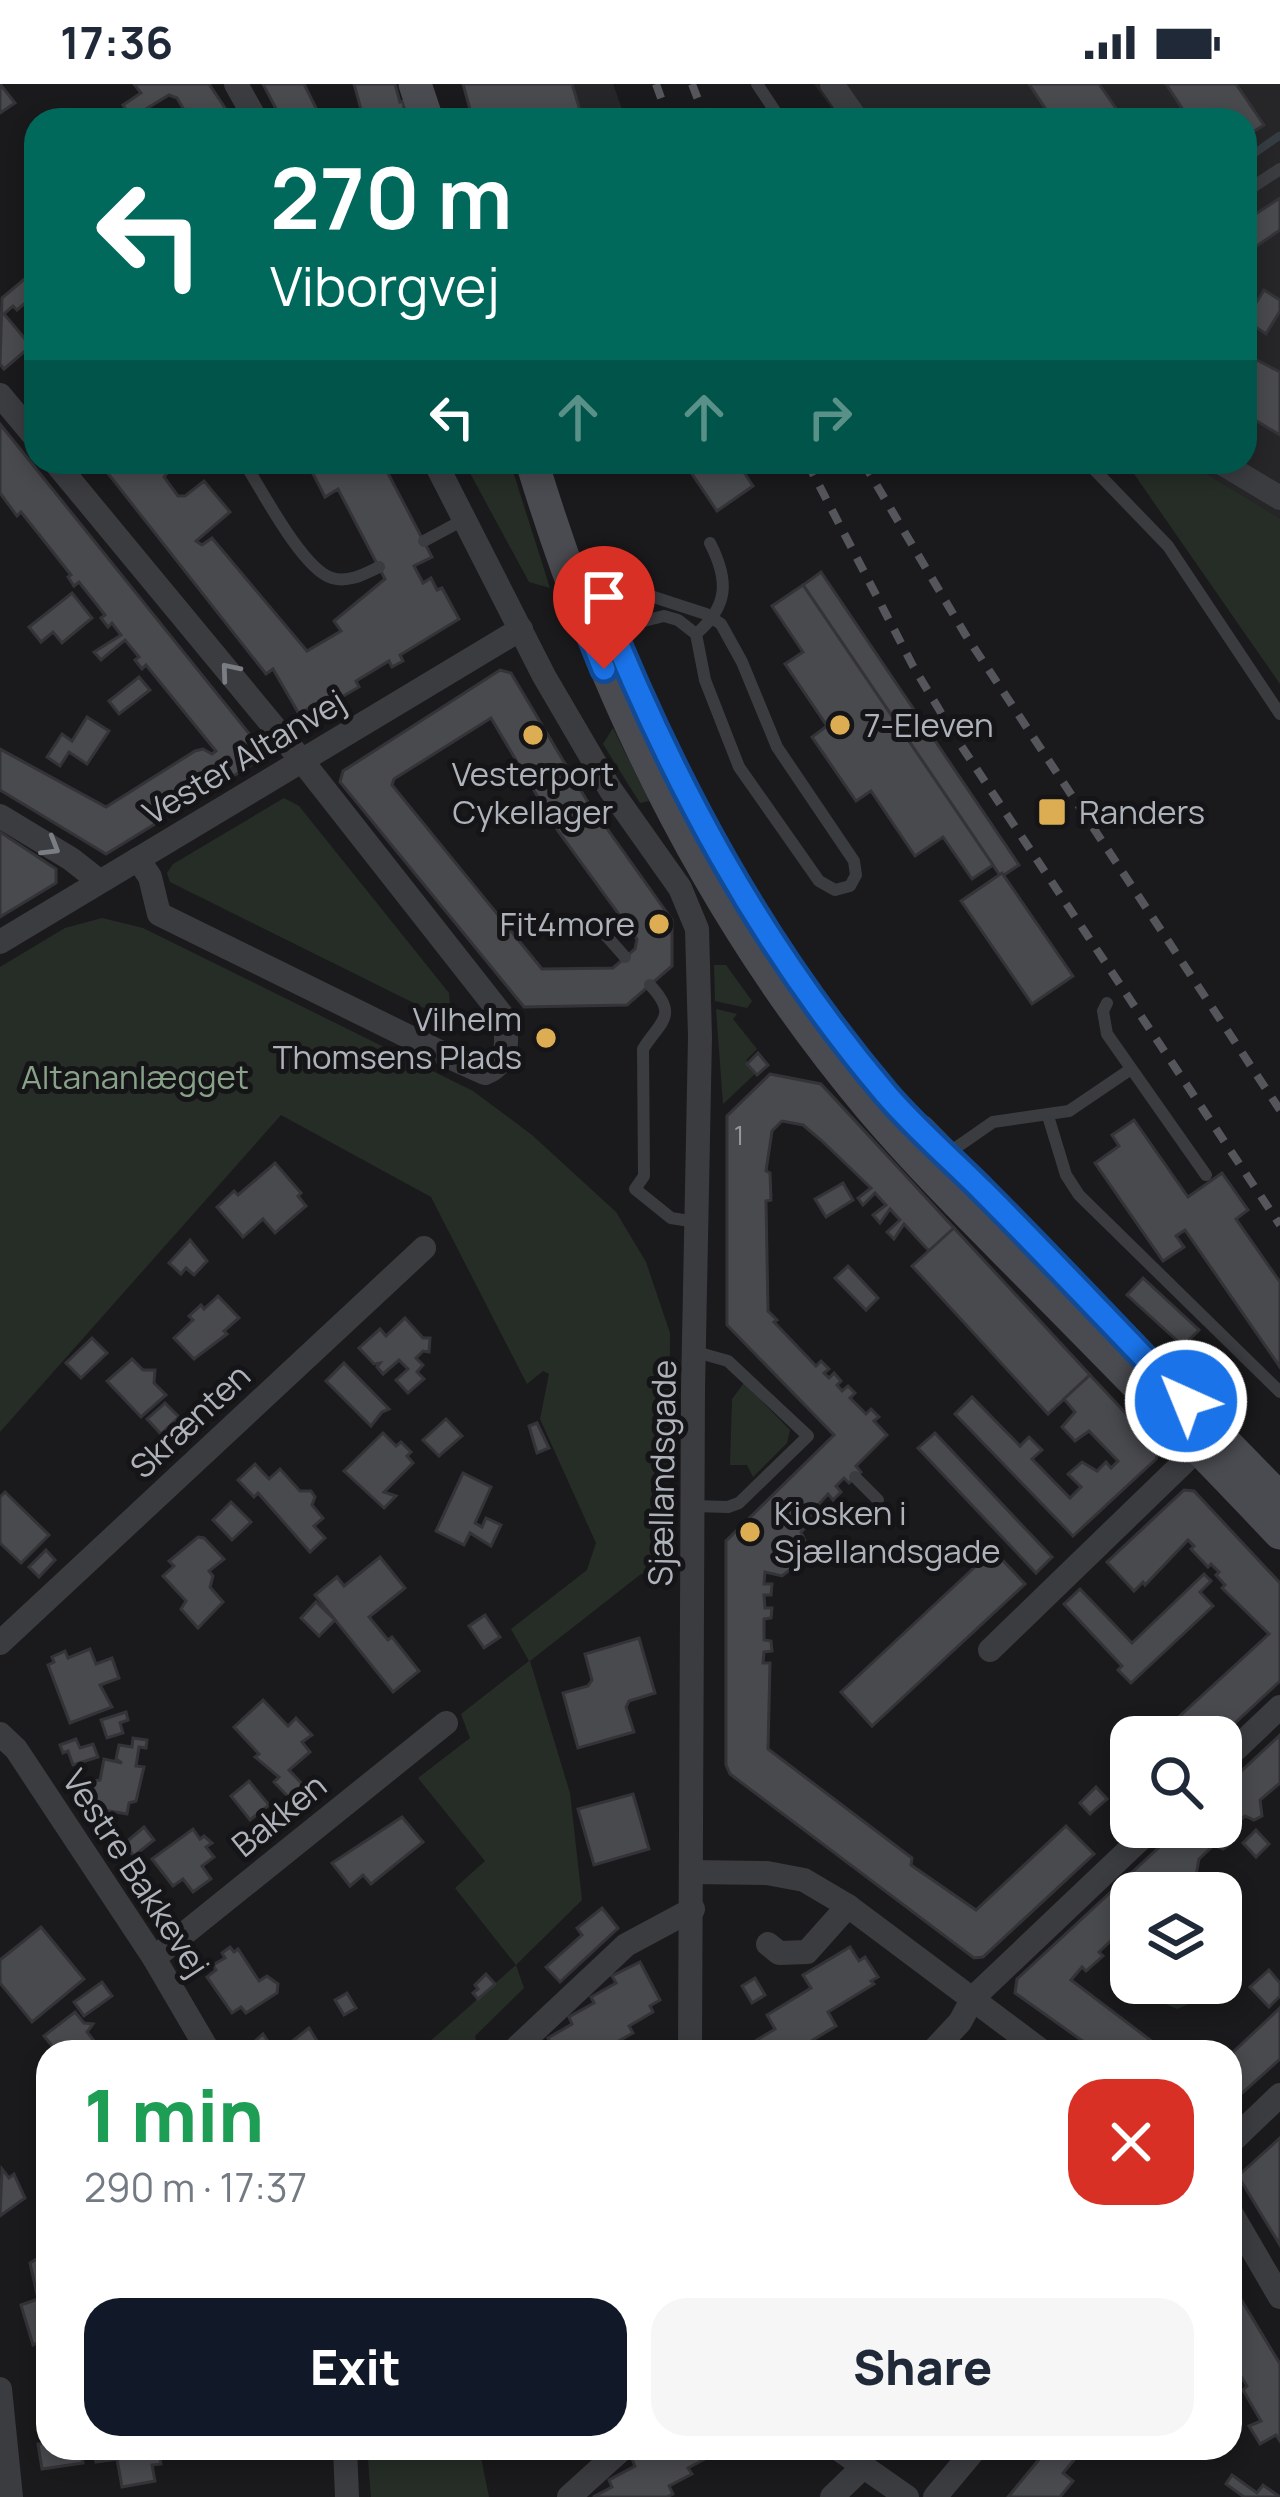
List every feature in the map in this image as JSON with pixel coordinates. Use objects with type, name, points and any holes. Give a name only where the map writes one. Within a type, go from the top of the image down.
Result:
[{"type":"main road","points":[[537,474],[598,616],[674,772],[765,931],[937,1164],[1208,1439],[1280,1498]]},
{"type":"main road","points":[[559,474],[598,616]]},
{"type":"main road","points":[[1208,1439],[1280,1533]]},
{"type":"street","points":[[0,395],[24,418]]},
{"type":"street","points":[[66,474],[303,762],[501,1015],[505,1052],[494,1069],[485,1073],[159,914],[150,877],[138,859]]},
{"type":"street","name":"Sjællandsgade","points":[[441,474],[584,746],[694,915],[700,1037],[690,2040]]},
{"type":"street","points":[[1240,474],[1280,498]]},
{"type":"street","name":"Vester Altanvej","points":[[0,942],[521,629]]},
{"type":"street","points":[[0,817],[99,881]]},
{"type":"street","name":"Skrænten","points":[[0,1642],[424,1248]]},
{"type":"street","points":[[990,1650],[1208,1439]]},
{"type":"street","points":[[1242,1743],[1280,1707]]},
{"type":"street","name":"Bakken","points":[[154,1958],[446,1723]]},
{"type":"street","name":"Vestre Bakkevej","points":[[0,1734],[16,1749],[154,1958],[202,2040]]},
{"type":"street","points":[[943,2040],[973,1998],[1131,1848]]},
{"type":"street","points":[[692,1872],[767,1873],[804,1880],[848,1906],[1027,2040]]},
{"type":"street","points":[[768,1944],[779,1953],[807,1952],[848,1906]]},
{"type":"street","points":[[525,2040],[626,1945],[693,1909]]},
{"type":"street","points":[[1242,2131],[1280,2095]]},
{"type":"street","points":[[1242,2232],[1280,2297]]},
{"type":"street","points":[[0,2389],[11,2497]]},
{"type":"street","points":[[345,2460],[347,2497]]},
{"type":"street","points":[[569,2497],[610,2460]]},
{"type":"street","points":[[852,2460],[907,2497]]},
{"type":"street","points":[[935,2497],[966,2460]]},
{"type":"street","points":[[832,2497],[862,2468]]},
{"type":"lane","points":[[252,474],[313,568],[332,578],[353,579],[379,567]]},
{"type":"lane","points":[[1099,474],[1168,546],[1280,714]]},
{"type":"lane","points":[[424,541],[465,519]]},
{"type":"lane","points":[[696,634],[713,618],[725,584],[710,543]]},
{"type":"lane","points":[[629,589],[713,618],[727,632],[777,747],[854,861],[856,875],[850,886],[835,890],[819,881],[739,767],[705,680],[696,634],[664,616],[598,616],[629,589]]},
{"type":"lane","points":[[602,932],[625,957]]},
{"type":"lane","points":[[650,986],[665,1012],[660,1029],[643,1049],[644,1176],[635,1189],[671,1218],[696,1222]]},
{"type":"lane","points":[[1107,1003],[1103,1011],[1107,1034],[1206,1175]]},
{"type":"lane","points":[[937,1164],[993,1122],[1048,1116],[1087,1101],[1131,1069]]},
{"type":"lane","points":[[1048,1116],[1066,1175],[1079,1195],[1280,1392]]},
{"type":"lane","points":[[696,1352],[728,1361],[823,1446]]},
{"type":"lane","points":[[693,1506],[739,1503],[808,1436]]},
{"type":"lane","points":[[855,1477],[878,1500]]},
{"type":"shaded area","points":[[464,84],[613,84],[622,108],[471,108]]},
{"type":"shaded area","points":[[814,84],[1280,84],[1280,518],[1207,474],[1257,474],[1257,108],[831,108]]},
{"type":"green space","points":[[470,474],[514,474],[550,588],[529,582]]},
{"type":"green space","points":[[1134,474],[1207,474],[1280,518],[1280,684]]},
{"type":"green space","points":[[613,728],[649,801],[640,803],[603,744]]},
{"type":"green space","points":[[284,798],[299,806],[449,993],[445,1011],[432,1012],[170,882],[167,873],[173,864]]},
{"type":"green space","name":"Altananlægget","points":[[102,918],[143,928],[473,1091],[532,1135],[616,1212],[646,1262],[670,1333],[668,1573],[641,1574],[530,1661],[570,1793],[582,1900],[516,1965],[455,1888],[485,1861],[418,1778],[470,1738],[461,1714],[529,1661],[511,1629],[587,1570],[596,1543],[540,1419],[549,1374],[543,1371],[527,1384],[431,1197],[281,1115],[0,1432],[0,967],[65,928]]},
{"type":"green space","points":[[714,965],[726,965],[752,1001],[747,1008],[715,1001]]},
{"type":"green space","points":[[716,1009],[737,1014],[733,1019],[757,1049],[746,1060],[757,1072],[723,1104]]},
{"type":"green space","points":[[744,1383],[790,1430],[787,1443],[753,1477],[747,1465],[730,1465],[732,1399]]},
{"type":"green space","points":[[516,1965],[524,1988],[476,2040],[432,2040]]},
{"type":"green space","points":[[368,2460],[481,2460],[489,2497],[371,2497]]},
{"type":"building","points":[[0,84],[15,103],[0,113]]},
{"type":"building","points":[[134,84],[209,84],[225,108],[183,108],[169,95],[148,108],[125,108],[141,93]]},
{"type":"building","points":[[263,84],[304,84],[316,108],[276,108]]},
{"type":"building","points":[[354,84],[395,84],[404,108],[361,108]]},
{"type":"building","points":[[463,84],[572,84],[579,108],[470,108]]},
{"type":"building","points":[[1029,84],[1099,84],[1116,108],[1045,108]]},
{"type":"building","points":[[1166,84],[1236,84],[1252,108],[1182,108]]},
{"type":"building","points":[[1280,198],[1280,230],[1257,246],[1257,213]]},
{"type":"building","points":[[24,279],[24,304],[4,314],[24,338],[24,352],[4,369],[0,364],[2,298]]},
{"type":"building","points":[[1264,290],[1280,300],[1280,311],[1266,334],[1257,328],[1257,301]]},
{"type":"building","points":[[1257,360],[1280,372],[1280,435],[1257,421]]},
{"type":"building","points":[[0,424],[24,454],[24,474],[40,474],[264,752],[261,759],[106,854],[0,790],[0,749],[106,807],[195,751],[216,751],[146,665],[142,669],[125,640],[101,660],[94,652],[121,635],[112,623],[108,627],[101,618],[105,615],[79,582],[74,586],[71,575],[41,537],[0,493]]},
{"type":"building","points":[[108,474],[166,474],[178,496],[204,481],[230,512],[196,541],[202,545],[212,538],[307,651],[341,631],[334,621],[385,579],[338,489],[325,497],[313,474],[388,474],[432,557],[414,566],[423,583],[431,578],[437,590],[442,588],[459,619],[400,655],[403,661],[392,667],[389,661],[356,681],[359,687],[314,713],[311,707],[299,714],[273,669],[266,674]]},
{"type":"building","points":[[692,474],[745,474],[753,486],[717,511]]},
{"type":"building","points":[[821,572],[1019,865],[1001,877],[803,585]]},
{"type":"building","points":[[803,585],[993,865],[972,879],[943,837],[915,856],[871,791],[856,801],[812,737],[827,726],[785,664],[803,652],[772,606]]},
{"type":"building","points":[[72,593],[92,618],[62,643],[53,632],[41,642],[29,627]]},
{"type":"building","points":[[500,670],[511,673],[586,799],[672,920],[672,966],[627,1005],[524,1007],[340,782],[343,771]],"holes":[[[491,718],[558,831],[637,939],[635,949],[613,968],[542,969],[392,785],[394,779]]]},
{"type":"building","points":[[139,677],[150,690],[119,714],[109,701]]},
{"type":"building","points":[[87,717],[109,731],[87,764],[69,752],[60,766],[47,757],[62,734],[72,741]]},
{"type":"building","points":[[0,832],[56,869],[56,883],[0,917]]},
{"type":"building","points":[[1002,873],[1073,976],[1032,1004],[961,901]]},
{"type":"building","points":[[758,1053],[768,1065],[757,1075],[747,1064]]},
{"type":"building","points":[[770,1074],[821,1084],[954,1228],[929,1251],[904,1224],[894,1239],[887,1232],[900,1220],[890,1209],[880,1223],[873,1215],[886,1205],[875,1193],[863,1205],[858,1198],[871,1188],[821,1140],[803,1125],[782,1121],[772,1131],[766,1171],[770,1173],[771,1200],[766,1201],[768,1311],[816,1366],[821,1361],[829,1369],[824,1373],[829,1378],[834,1373],[842,1391],[848,1386],[855,1393],[850,1398],[866,1414],[871,1409],[879,1417],[874,1421],[887,1435],[856,1466],[861,1472],[849,1483],[844,1478],[836,1486],[841,1492],[833,1500],[828,1494],[814,1518],[808,1513],[803,1519],[809,1524],[801,1532],[811,1554],[782,1576],[765,1572],[764,1584],[772,1584],[771,1595],[764,1595],[765,1608],[772,1608],[771,1618],[764,1619],[764,1640],[771,1641],[772,1651],[764,1652],[763,1663],[770,1663],[768,1749],[912,1858],[911,1865],[976,1910],[1066,1826],[1094,1854],[983,1957],[974,1958],[730,1774],[726,1765],[726,1541],[834,1435],[727,1325],[727,1116]]},
{"type":"building","points":[[1134,1120],[1188,1197],[1222,1173],[1248,1210],[1236,1219],[1280,1282],[1280,1367],[1185,1230],[1176,1236],[1184,1247],[1163,1261],[1095,1163],[1119,1146],[1112,1135]]},
{"type":"building","points":[[275,1163],[306,1206],[275,1233],[263,1219],[243,1237],[217,1207]]},
{"type":"building","points":[[843,1183],[853,1200],[826,1217],[815,1199]]},
{"type":"building","points":[[954,1228],[1090,1375],[1048,1414],[912,1266]]},
{"type":"building","points":[[190,1240],[207,1261],[194,1275],[186,1268],[181,1274],[169,1263]]},
{"type":"building","points":[[848,1266],[878,1298],[866,1310],[835,1278]]},
{"type":"building","points":[[1143,1278],[1199,1330],[1183,1346],[1127,1295]]},
{"type":"building","points":[[218,1296],[239,1318],[224,1331],[227,1334],[194,1359],[174,1338],[193,1320],[189,1316]]},
{"type":"building","points":[[405,1318],[423,1338],[430,1338],[429,1352],[416,1358],[423,1365],[417,1372],[424,1379],[408,1393],[396,1380],[408,1369],[399,1360],[383,1374],[377,1367],[380,1363],[374,1364],[359,1348],[380,1329],[386,1336]]},
{"type":"building","points":[[92,1338],[107,1353],[81,1378],[66,1363]]},
{"type":"building","points":[[132,1359],[143,1370],[155,1370],[154,1383],[166,1395],[141,1417],[107,1381]]},
{"type":"building","points":[[344,1363],[389,1409],[371,1426],[326,1381]]},
{"type":"building","points":[[1090,1375],[1159,1449],[1156,1459],[1073,1536],[955,1414],[972,1397],[1020,1446],[1029,1437],[1042,1450],[1032,1459],[1070,1498],[1081,1487],[1068,1474],[1082,1462],[1097,1471],[1106,1462],[1111,1468],[1118,1461],[1089,1431],[1075,1441],[1062,1427],[1075,1412],[1064,1399]]},
{"type":"building","points":[[165,1403],[179,1417],[161,1434],[147,1419]]},
{"type":"building","points":[[446,1419],[462,1436],[439,1456],[423,1440]]},
{"type":"building","points":[[537,1423],[549,1448],[537,1453],[529,1426]]},
{"type":"building","points":[[383,1433],[411,1452],[407,1456],[413,1463],[384,1492],[396,1496],[384,1508],[344,1471]]},
{"type":"building","points":[[935,1433],[1052,1557],[1036,1573],[918,1448]]},
{"type":"building","points":[[255,1464],[269,1479],[280,1469],[300,1491],[311,1491],[315,1497],[312,1505],[323,1518],[314,1526],[325,1538],[310,1552],[258,1493],[254,1497],[238,1480]]},
{"type":"building","points":[[463,1473],[491,1487],[475,1523],[482,1527],[486,1518],[501,1525],[491,1546],[470,1533],[464,1545],[436,1531]]},
{"type":"building","points":[[1184,1490],[1194,1491],[1280,1583],[1280,1681],[1242,1716],[1180,1716],[1269,1634],[1222,1588],[1219,1572],[1211,1564],[1208,1567],[1188,1540],[1134,1591],[1107,1562]]},
{"type":"building","points":[[5,1492],[49,1535],[21,1563],[0,1543],[0,1497]]},
{"type":"building","points":[[231,1502],[251,1522],[232,1540],[213,1520]]},
{"type":"building","points":[[198,1537],[224,1559],[209,1571],[213,1576],[210,1587],[223,1602],[198,1628],[181,1609],[186,1601],[163,1576],[174,1566],[169,1561]]},
{"type":"building","points":[[46,1550],[55,1560],[39,1577],[29,1567]]},
{"type":"building","points":[[993,1550],[1025,1584],[872,1726],[841,1692]]},
{"type":"building","points":[[380,1557],[405,1588],[369,1617],[419,1671],[393,1692],[315,1595],[337,1577],[344,1586]]},
{"type":"building","points":[[1204,1574],[1211,1581],[1200,1592],[1213,1606],[1131,1683],[1118,1670],[1122,1666],[1064,1604],[1080,1589],[1132,1643]]},
{"type":"building","points":[[316,1602],[335,1620],[319,1636],[301,1618]]},
{"type":"building","points":[[485,1615],[500,1637],[484,1648],[469,1626]]},
{"type":"building","points":[[639,1638],[655,1693],[629,1701],[626,1707],[634,1732],[578,1748],[563,1693],[588,1686],[592,1680],[585,1654]]},
{"type":"building","points":[[90,1649],[96,1664],[112,1658],[119,1678],[100,1685],[112,1707],[70,1723],[48,1665],[54,1662],[52,1657],[65,1651],[68,1658]]},
{"type":"building","points":[[263,1700],[288,1726],[296,1718],[312,1735],[302,1742],[310,1752],[289,1770],[307,1789],[293,1802],[274,1782],[279,1777],[255,1757],[259,1754],[234,1727]]},
{"type":"building","points":[[126,1712],[128,1720],[120,1723],[123,1733],[107,1738],[101,1720]]},
{"type":"building","points":[[1280,1735],[1280,1783],[1260,1800],[1262,1816],[1254,1820],[1242,1819],[1242,1770]]},
{"type":"building","points":[[133,1738],[147,1740],[146,1748],[139,1747],[136,1766],[144,1767],[136,1801],[129,1803],[127,1814],[92,1808],[88,1802],[92,1781],[100,1780],[104,1759],[122,1763],[116,1759],[119,1745],[132,1747]]},
{"type":"building","points":[[76,1739],[80,1748],[93,1744],[98,1757],[73,1765],[60,1745]]},
{"type":"building","points":[[249,1781],[269,1805],[250,1820],[231,1796]]},
{"type":"building","points":[[1096,1787],[1107,1799],[1090,1814],[1080,1803]]},
{"type":"building","points":[[633,1794],[649,1849],[594,1865],[578,1809]]},
{"type":"building","points":[[402,1817],[423,1842],[371,1884],[363,1875],[350,1886],[332,1863]]},
{"type":"building","points":[[144,1827],[154,1840],[134,1856],[124,1844]]},
{"type":"building","points":[[193,1829],[200,1839],[204,1836],[212,1843],[206,1847],[214,1857],[202,1866],[211,1879],[193,1892],[183,1879],[173,1886],[152,1859]]},
{"type":"building","points":[[1256,1830],[1269,1844],[1256,1857],[1243,1843]]},
{"type":"building","points":[[1158,1848],[1211,1848],[1199,1859],[1197,1872],[1132,1872]]},
{"type":"building","points":[[1110,1893],[1110,1942],[1099,1952],[1103,1956],[1086,1971],[1082,1967],[1071,1980],[1150,2040],[1081,2040],[1015,1993],[1017,1979]]},
{"type":"building","points":[[602,1908],[618,1928],[560,1982],[546,1967],[582,1935],[577,1928]]},
{"type":"building","points":[[41,1927],[84,1979],[32,2022],[0,1983],[0,1960]]},
{"type":"building","points":[[230,1947],[234,1952],[238,1949],[259,1981],[267,1976],[278,1984],[277,1993],[246,2013],[241,2007],[232,2013],[207,1977]]},
{"type":"building","points":[[850,1947],[859,1961],[865,1957],[878,1977],[828,2012],[836,2026],[813,2040],[757,2040],[775,2029],[767,2015],[811,1988],[803,1975]]},
{"type":"building","points":[[640,1962],[660,2000],[650,2006],[653,2012],[629,2026],[633,2033],[620,2040],[549,2040],[572,2024],[569,2017],[594,2003],[591,1997],[616,1983],[612,1976]]},
{"type":"building","points":[[1269,1970],[1280,1983],[1280,1996],[1269,2007],[1250,1987]]},
{"type":"building","points":[[486,1974],[495,1984],[478,1999],[473,1993],[478,1989],[475,1985]]},
{"type":"building","points":[[755,1978],[765,1995],[752,2003],[742,1986]]},
{"type":"building","points":[[102,1982],[112,1996],[84,2016],[74,2002]]},
{"type":"building","points":[[347,1993],[356,2008],[344,2015],[335,2000]]},
{"type":"building","points":[[1280,2008],[1280,2059],[1242,2093],[1242,2044]]},
{"type":"building","points":[[75,2012],[84,2023],[93,2024],[87,2032],[93,2040],[47,2040],[44,2036]]},
{"type":"building","points":[[309,2028],[316,2040],[294,2040]]},
{"type":"building","points":[[1280,2138],[1280,2245],[1242,2183],[1242,2172]]},
{"type":"building","points":[[2,2169],[9,2178],[14,2174],[25,2198],[0,2216]]},
{"type":"building","points":[[36,2259],[36,2290],[30,2263]]},
{"type":"building","points":[[36,2300],[33,2345],[21,2305]]},
{"type":"building","points":[[1242,2301],[1280,2364],[1280,2441],[1276,2435],[1260,2444],[1249,2426],[1261,2421],[1243,2390],[1247,2386],[1242,2378]]},
{"type":"building","points":[[41,2460],[83,2460],[83,2463],[42,2469]]},
{"type":"building","points":[[117,2460],[160,2460],[161,2464],[152,2465],[155,2481],[122,2487]]},
{"type":"building","points":[[632,2460],[703,2460],[688,2468],[692,2474],[669,2486],[673,2494],[667,2497],[593,2497],[612,2487],[609,2480],[635,2466]]},
{"type":"building","points":[[1039,2460],[1074,2460],[1063,2473],[1073,2481],[1060,2497],[1008,2497]]},
{"type":"building","points":[[1232,2475],[1257,2493],[1263,2485],[1280,2497],[1244,2497],[1226,2484]]},
{"type":"waterway","points":[[1257,152],[1279,136]]},
{"type":"railway","points":[[656,84],[665,108]]},
{"type":"railway","points":[[692,84],[701,108]]},
{"type":"railway","points":[[813,474],[913,666],[958,741],[1280,1225]]},
{"type":"railway","points":[[870,474],[965,634],[1280,1110]]},
{"type":"place","name":"7-Eleven","points":[[840,725]]},
{"type":"place","name":"Vesterport Cykellager","points":[[533,735]]},
{"type":"place","name":"Randers","points":[[1052,812]]},
{"type":"place","name":"Fit4more","points":[[659,924]]},
{"type":"place","name":"Vilhelm Thomsens Plads","points":[[546,1038]]},
{"type":"place","name":"Kiosken i Sjællandsgade","points":[[750,1532]]},
{"type":"route","points":[[604,669],[585,621],[599,598],[683,790],[765,931],[828,1020],[914,1125],[1186,1401]]}]
